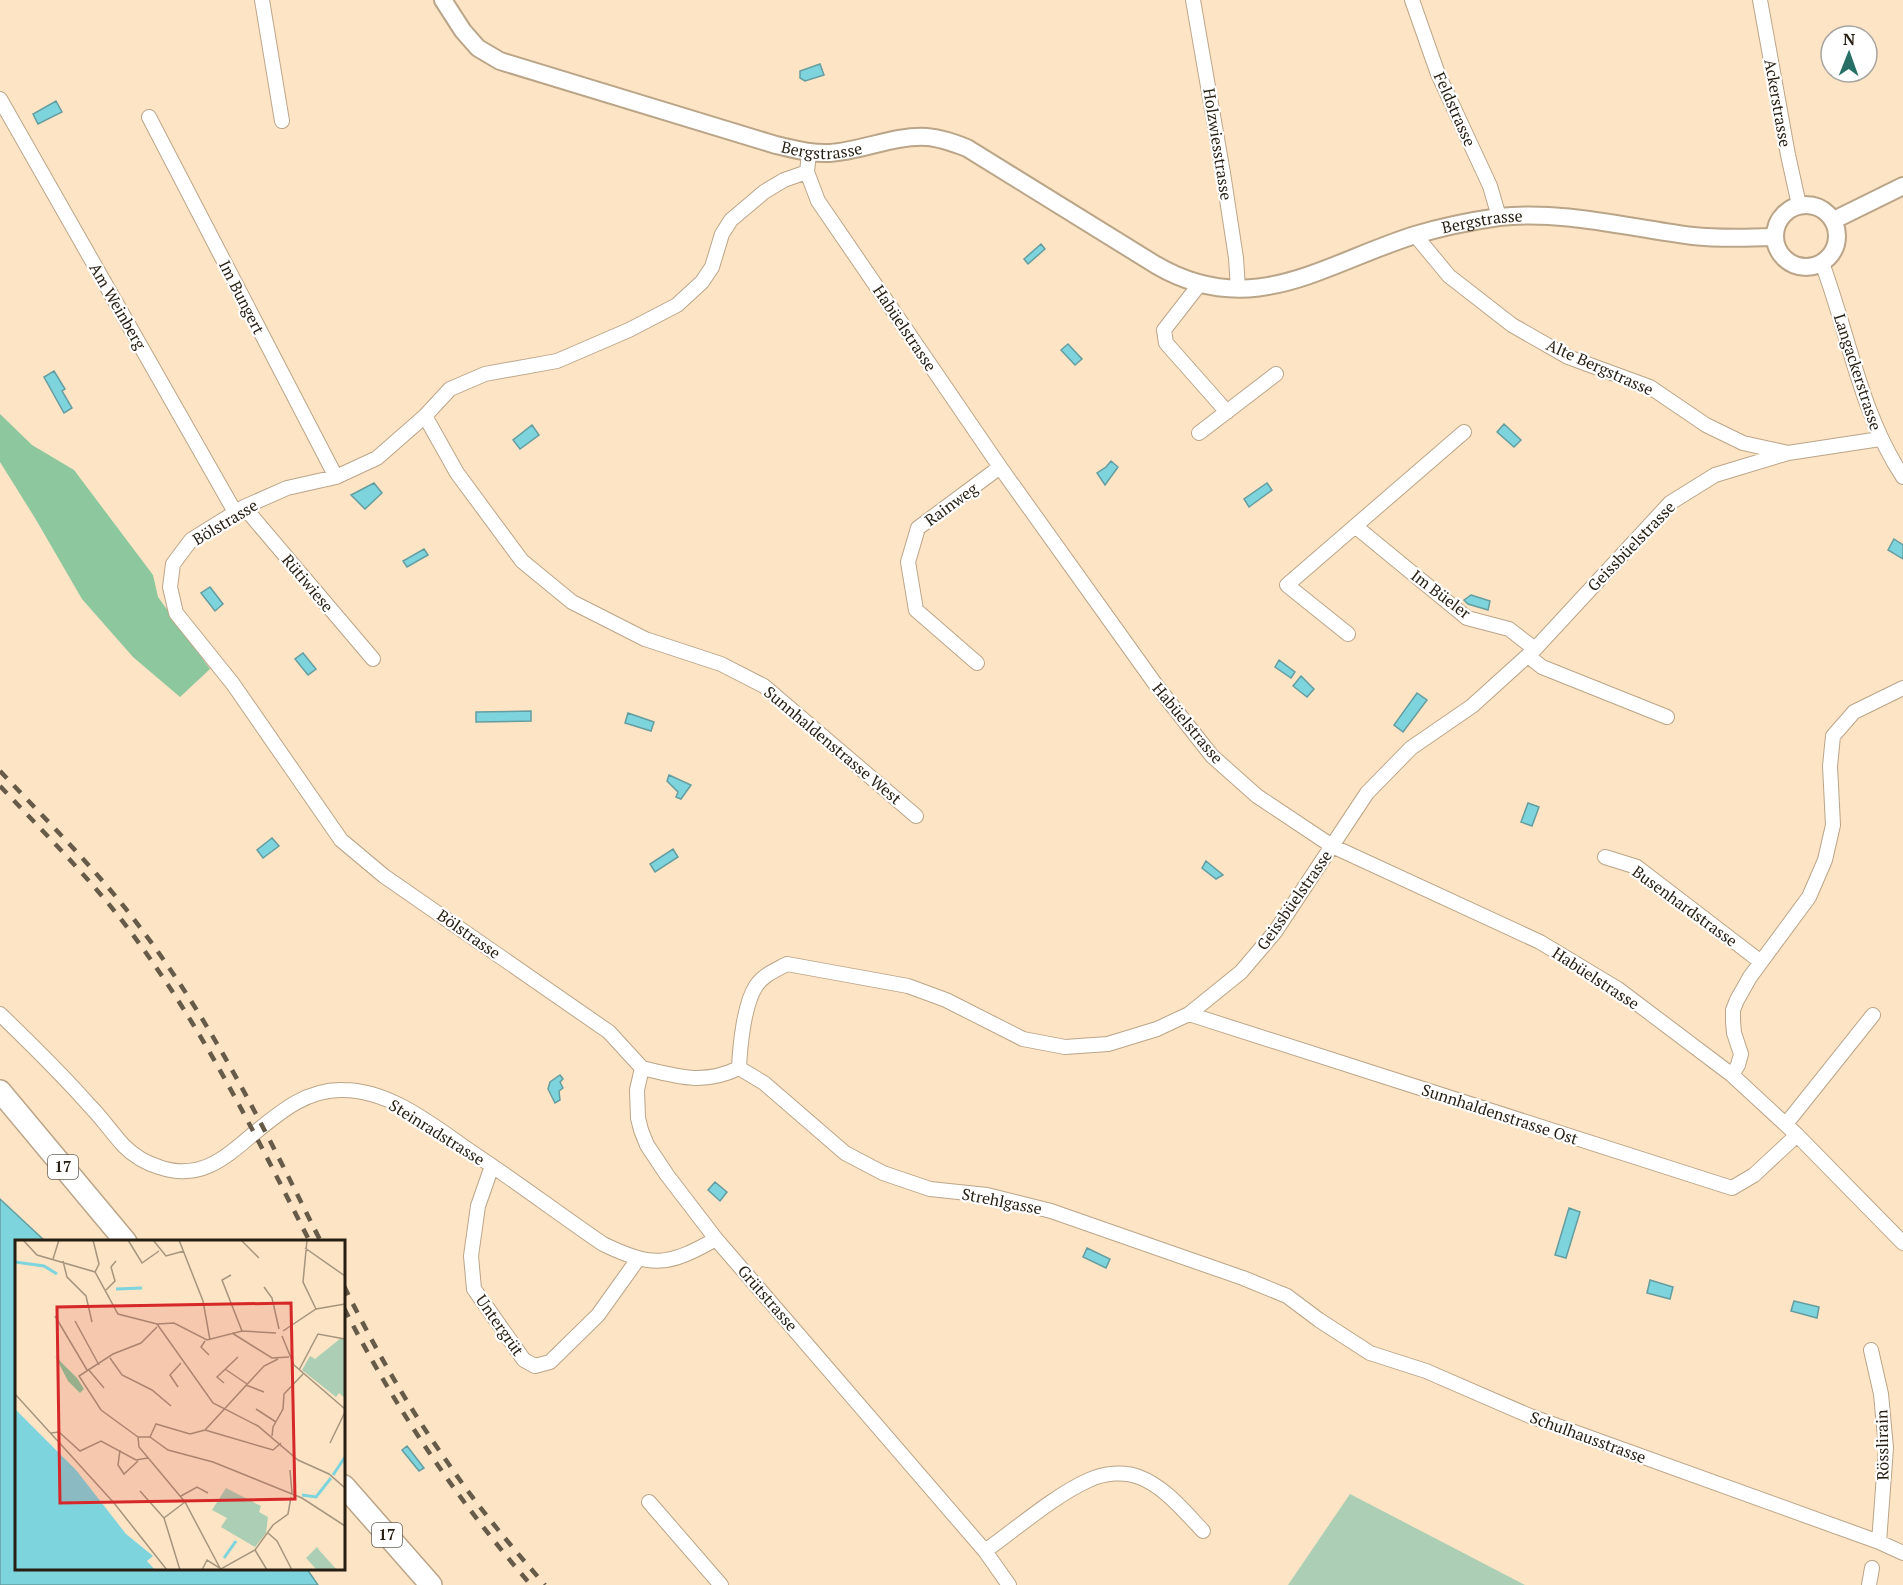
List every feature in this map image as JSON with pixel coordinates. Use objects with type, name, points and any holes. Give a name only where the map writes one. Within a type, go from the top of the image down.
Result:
[{"type":"main road","name":"17","points":[[0,1091],[124,1240]]},
{"type":"main road","name":"17","points":[[345,1487],[431,1585]]},
{"type":"street","points":[[262,0],[282,121]]},
{"type":"street","name":"Bergstrasse","points":[[444,0],[463,31],[478,48],[500,61],[767,142],[809,153],[849,150],[927,137],[967,148],[1170,273],[1199,285],[1238,290],[1280,285],[1415,235],[1499,218],[1564,216],[1696,236],[1774,237]]},
{"type":"street","name":"Holzwiesstrasse","points":[[1193,0],[1223,173],[1236,258],[1238,290]]},
{"type":"street","name":"Feldstrasse","points":[[1412,0],[1438,74],[1490,186],[1499,218]]},
{"type":"street","name":"Ackerstrasse","points":[[1760,0],[1799,205]]},
{"type":"street","name":"Am Weinberg","points":[[0,99],[240,510]]},
{"type":"street","name":"Im Bungert","points":[[149,117],[336,477]]},
{"type":"street","name":"Habüelstrasse","points":[[809,153],[807,172],[818,201],[1000,467],[1156,685],[1212,756],[1257,796],[1332,846],[1540,942],[1618,988],[1732,1074],[1786,1124],[1903,1243]]},
{"type":"street","name":"Bölstrasse","points":[[642,1068],[609,1032],[384,876],[341,840],[232,684],[176,613],[170,587],[173,564],[191,540],[240,510],[287,488],[336,477],[377,459],[425,416],[450,389],[485,374],[556,361],[629,330],[678,305],[702,282],[712,267],[722,234],[731,220],[764,192],[784,180],[807,172]]},
{"type":"street","points":[[1834,220],[1903,186]]},
{"type":"street","points":[[1799,205],[1819,207],[1834,220],[1837,229],[1835,249],[1822,263],[1812,267],[1801,267],[1782,257],[1774,237],[1779,220],[1791,208],[1799,205]]},
{"type":"street","name":"Alte Bergstrasse","points":[[1415,235],[1449,276],[1512,325],[1568,357],[1650,387],[1706,425],[1743,443],[1788,453],[1880,439]]},
{"type":"street","name":"Langackerstrasse","points":[[1822,263],[1832,288],[1868,409],[1880,439],[1903,477]]},
{"type":"street","points":[[1199,285],[1164,330],[1166,343],[1227,412]]},
{"type":"street","points":[[1199,433],[1276,374]]},
{"type":"street","name":"Sunnhaldenstrasse West","points":[[425,416],[457,473],[522,561],[572,602],[645,639],[722,664],[764,686],[916,816]]},
{"type":"street","points":[[1348,634],[1287,585],[1464,432]]},
{"type":"street","name":"Geissbüelstrasse","points":[[739,1068],[740,1042],[756,985],[769,973],[787,964],[908,986],[946,1000],[1023,1039],[1065,1047],[1108,1044],[1157,1029],[1189,1014],[1241,972],[1275,932],[1367,793],[1411,748],[1472,706],[1531,653],[1670,503],[1715,475],[1788,453]]},
{"type":"street","name":"Rainweg","points":[[977,663],[916,610],[908,562],[918,528],[1000,467]]},
{"type":"street","name":"Rütiwiese","points":[[240,510],[373,659]]},
{"type":"street","name":"Im Büeler","points":[[1354,526],[1467,618],[1509,629],[1531,653]]},
{"type":"street","points":[[1531,653],[1542,667],[1667,717]]},
{"type":"street","points":[[1732,1074],[1741,1054],[1734,1033],[1733,1010],[1745,985],[1809,897],[1825,860],[1833,825],[1830,766],[1833,736],[1854,712],[1903,688]]},
{"type":"street","name":"Busenhardstrasse","points":[[1605,857],[1637,867],[1761,962]]},
{"type":"street","name":"Steinradstrasse","points":[[0,1014],[90,1106],[126,1148],[146,1163],[167,1170],[187,1172],[206,1168],[226,1157],[294,1102],[317,1093],[344,1090],[371,1094],[401,1106],[603,1244],[638,1259],[654,1262],[666,1261],[694,1251],[716,1239]]},
{"type":"street","name":"Sunnhaldenstrasse Ost","points":[[1189,1014],[1732,1188],[1754,1175],[1797,1135]]},
{"type":"street","points":[[1786,1124],[1873,1015]]},
{"type":"street","points":[[642,1068],[706,1079],[739,1068]]},
{"type":"street","name":"Grütstrasse","points":[[642,1068],[637,1090],[638,1118],[647,1145],[716,1239],[985,1551],[1010,1585]]},
{"type":"street","name":"Strehlgasse","points":[[739,1068],[764,1083],[845,1153],[883,1173],[930,1189],[987,1195],[1051,1211],[1243,1278],[1287,1296]]},
{"type":"street","name":"Untergrüt","points":[[492,1166],[478,1206],[471,1256],[474,1289],[524,1360],[535,1366],[550,1362],[598,1315],[638,1259]]},
{"type":"street","name":"Schulhausstrasse","points":[[1287,1296],[1318,1320],[1370,1353],[1426,1371],[1530,1416],[1880,1542],[1903,1553]]},
{"type":"street","name":"Rösslirain","points":[[1871,1350],[1881,1394],[1886,1448],[1880,1542]]},
{"type":"street","points":[[985,1551],[1088,1480],[1115,1474],[1139,1477],[1153,1484],[1203,1530]]},
{"type":"street","points":[[649,1502],[721,1585]]},
{"type":"street","points":[[1869,1585],[1872,1568]]},
{"type":"green space","points":[[0,414],[32,445],[74,470],[153,575],[158,597],[210,669],[180,697],[133,657],[82,599],[0,462]]},
{"type":"green space","points":[[1350,1494],[1525,1585],[1288,1585]]},
{"type":"water","points":[[820,64],[824,75],[805,81],[800,78],[800,71]]},
{"type":"water","points":[[56,101],[62,112],[38,124],[33,114]]},
{"type":"water","points":[[1041,244],[1045,249],[1028,264],[1024,259]]},
{"type":"water","points":[[1068,344],[1082,359],[1075,365],[1061,350]]},
{"type":"water","points":[[54,371],[65,389],[62,391],[72,408],[64,413],[44,377]]},
{"type":"water","points":[[1504,424],[1521,440],[1514,447],[1497,432]]},
{"type":"water","points":[[532,425],[539,435],[520,449],[513,440]]},
{"type":"water","points":[[1111,461],[1118,467],[1105,485],[1097,473]]},
{"type":"water","points":[[374,483],[382,493],[365,509],[351,495]]},
{"type":"water","points":[[1267,483],[1272,490],[1249,507],[1244,499]]},
{"type":"water","points":[[1894,539],[1903,545],[1903,559],[1888,550]]},
{"type":"water","points":[[424,549],[428,555],[407,567],[403,561]]},
{"type":"water","points":[[210,587],[223,604],[215,611],[201,593]]},
{"type":"water","points":[[1471,595],[1490,601],[1488,610],[1468,604],[1464,600]]},
{"type":"water","points":[[303,653],[316,669],[308,675],[295,659]]},
{"type":"water","points":[[1279,660],[1295,672],[1291,678],[1275,667]]},
{"type":"water","points":[[1301,676],[1314,689],[1307,697],[1293,686]]},
{"type":"water","points":[[1417,693],[1427,700],[1403,732],[1394,725]]},
{"type":"water","points":[[531,711],[531,721],[476,722],[476,712]]},
{"type":"water","points":[[628,713],[654,722],[651,731],[625,723]]},
{"type":"water","points":[[669,775],[691,785],[681,799],[676,797],[678,792],[667,781]]},
{"type":"water","points":[[1528,803],[1539,807],[1532,826],[1521,822]]},
{"type":"water","points":[[272,838],[279,846],[263,858],[257,850]]},
{"type":"water","points":[[673,849],[678,857],[655,872],[650,864]]},
{"type":"water","points":[[1206,861],[1223,875],[1216,879],[1202,868]]},
{"type":"water","points":[[560,1075],[563,1079],[560,1082],[563,1088],[559,1091],[560,1100],[555,1103],[548,1089],[550,1082]]},
{"type":"water","points":[[715,1182],[727,1192],[720,1201],[708,1190]]},
{"type":"water","points":[[0,1199],[44,1240],[15,1240],[15,1570],[308,1570],[318,1585],[0,1585]]},
{"type":"water","points":[[1569,1208],[1580,1212],[1566,1258],[1555,1255]]},
{"type":"water","points":[[1087,1248],[1110,1259],[1106,1268],[1083,1257]]},
{"type":"water","points":[[1650,1280],[1673,1287],[1670,1299],[1647,1293]]},
{"type":"water","points":[[1794,1301],[1819,1307],[1817,1318],[1791,1311]]},
{"type":"water","points":[[407,1446],[424,1468],[419,1471],[402,1450]]},
{"type":"railway","points":[[0,771],[111,891],[171,970],[240,1084],[320,1240]]},
{"type":"railway","points":[[0,786],[109,904],[165,981],[231,1090],[309,1240]]},
{"type":"railway","points":[[345,1288],[392,1376],[433,1442],[482,1510],[545,1585]]},
{"type":"railway","points":[[345,1310],[384,1382],[429,1452],[478,1520],[531,1585]]}]
